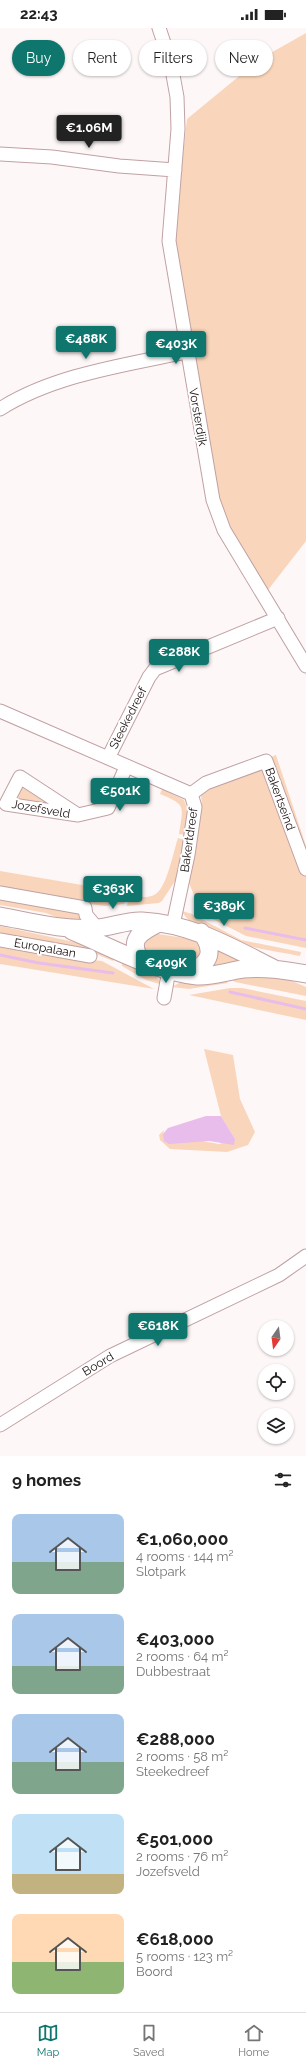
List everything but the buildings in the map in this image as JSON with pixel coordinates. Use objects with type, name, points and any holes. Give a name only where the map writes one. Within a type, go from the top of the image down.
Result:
[{"type":"main road","name":"Europalaan","points":[[0,916],[66,928],[97,928],[140,920],[166,924]]},
{"type":"main road","points":[[273,968],[201,932],[166,924],[143,931],[136,938],[135,949],[142,962],[178,972],[199,976],[244,969],[273,968],[306,974]]},
{"type":"main road","name":"Europalaan","points":[[66,928],[142,962]]},
{"type":"main road","points":[[178,972],[198,969],[208,958],[210,948],[201,932]]},
{"type":"street","name":"Vorsterdijk","points":[[159,28],[170,64],[177,97],[178,129],[168,242],[213,500],[224,530],[306,666]]},
{"type":"street","points":[[0,154],[52,157],[120,166],[175,170]]},
{"type":"street","points":[[0,409],[18,398],[89,372],[186,352]]},
{"type":"street","name":"Steekedreef","points":[[108,758],[149,677],[155,669],[278,618]]},
{"type":"street","name":"Bakertdreef","points":[[0,711],[191,794],[195,807],[188,855],[166,924]]},
{"type":"street","name":"Bakertseind","points":[[191,794],[206,783],[266,761],[306,869]]},
{"type":"street","name":"Jozefsveld","points":[[78,816],[20,777],[6,804],[78,816],[108,808],[126,767]]},
{"type":"street","points":[[0,893],[85,908],[86,915],[97,928]]},
{"type":"street","name":"Europalaan","points":[[0,940],[90,956]]},
{"type":"street","points":[[164,998],[178,972]]},
{"type":"street","name":"Boord","points":[[0,1425],[110,1356],[279,1275],[306,1256]]},
{"type":"shaded area","points":[[306,33],[306,541],[268,590],[248,559],[229,525],[217,490],[174,235],[187,119],[239,76],[273,76],[273,52]]},
{"type":"shaded area","points":[[276,755],[306,846],[306,948],[246,936],[205,915],[200,910],[189,883],[202,803],[201,796],[189,788]]},
{"type":"shaded area","points":[[22,786],[66,811],[14,800]]},
{"type":"shaded area","points":[[162,789],[184,800],[189,813],[185,835],[179,834],[182,812],[179,804],[160,794]]},
{"type":"shaded area","points":[[178,838],[185,840],[177,878],[162,901],[159,903],[127,906],[129,895],[148,897],[154,895],[163,886]]},
{"type":"shaded area","points":[[0,871],[88,886],[85,902],[0,886]]},
{"type":"shaded area","points":[[93,887],[126,894],[124,904],[105,906],[90,904]]},
{"type":"shaded area","points":[[0,896],[79,910],[87,923],[74,924],[46,913],[0,905]]},
{"type":"shaded area","points":[[182,911],[192,914],[241,940],[301,952],[300,956],[253,947],[218,937],[202,930],[190,921]]},
{"type":"shaded area","points":[[0,926],[102,948],[115,953],[113,961],[96,954],[0,936]]},
{"type":"shaded area","points":[[158,934],[198,940],[201,951],[200,954],[196,959],[187,962],[159,957],[152,959],[145,953],[144,945],[151,935]]},
{"type":"shaded area","points":[[0,946],[92,963],[93,960],[102,961],[154,989],[0,964]]},
{"type":"shaded area","points":[[214,946],[258,962],[230,968],[207,966]]},
{"type":"shaded area","points":[[122,957],[153,973],[163,985],[146,980],[122,966]]},
{"type":"shaded area","points":[[276,974],[306,987],[306,996],[235,982],[227,976]]},
{"type":"shaded area","points":[[223,978],[228,983],[189,989],[172,987],[186,979]]},
{"type":"shaded area","points":[[230,988],[242,988],[306,1001],[306,1020],[189,995]]},
{"type":"shaded area","points":[[204,1049],[233,1055],[240,1099],[255,1132],[248,1145],[227,1152],[170,1149],[160,1140],[159,1135],[164,1130],[163,1134],[219,1144],[235,1139],[221,1116]]},
{"type":"shaded area","points":[[206,1116],[221,1116],[235,1139],[234,1145],[209,1141],[169,1144],[164,1141],[163,1134],[168,1128]]},
{"type":"waterway","points":[[245,928],[306,940]]},
{"type":"waterway","points":[[0,955],[39,963],[113,973]]},
{"type":"waterway","points":[[230,992],[306,1009]]}]
